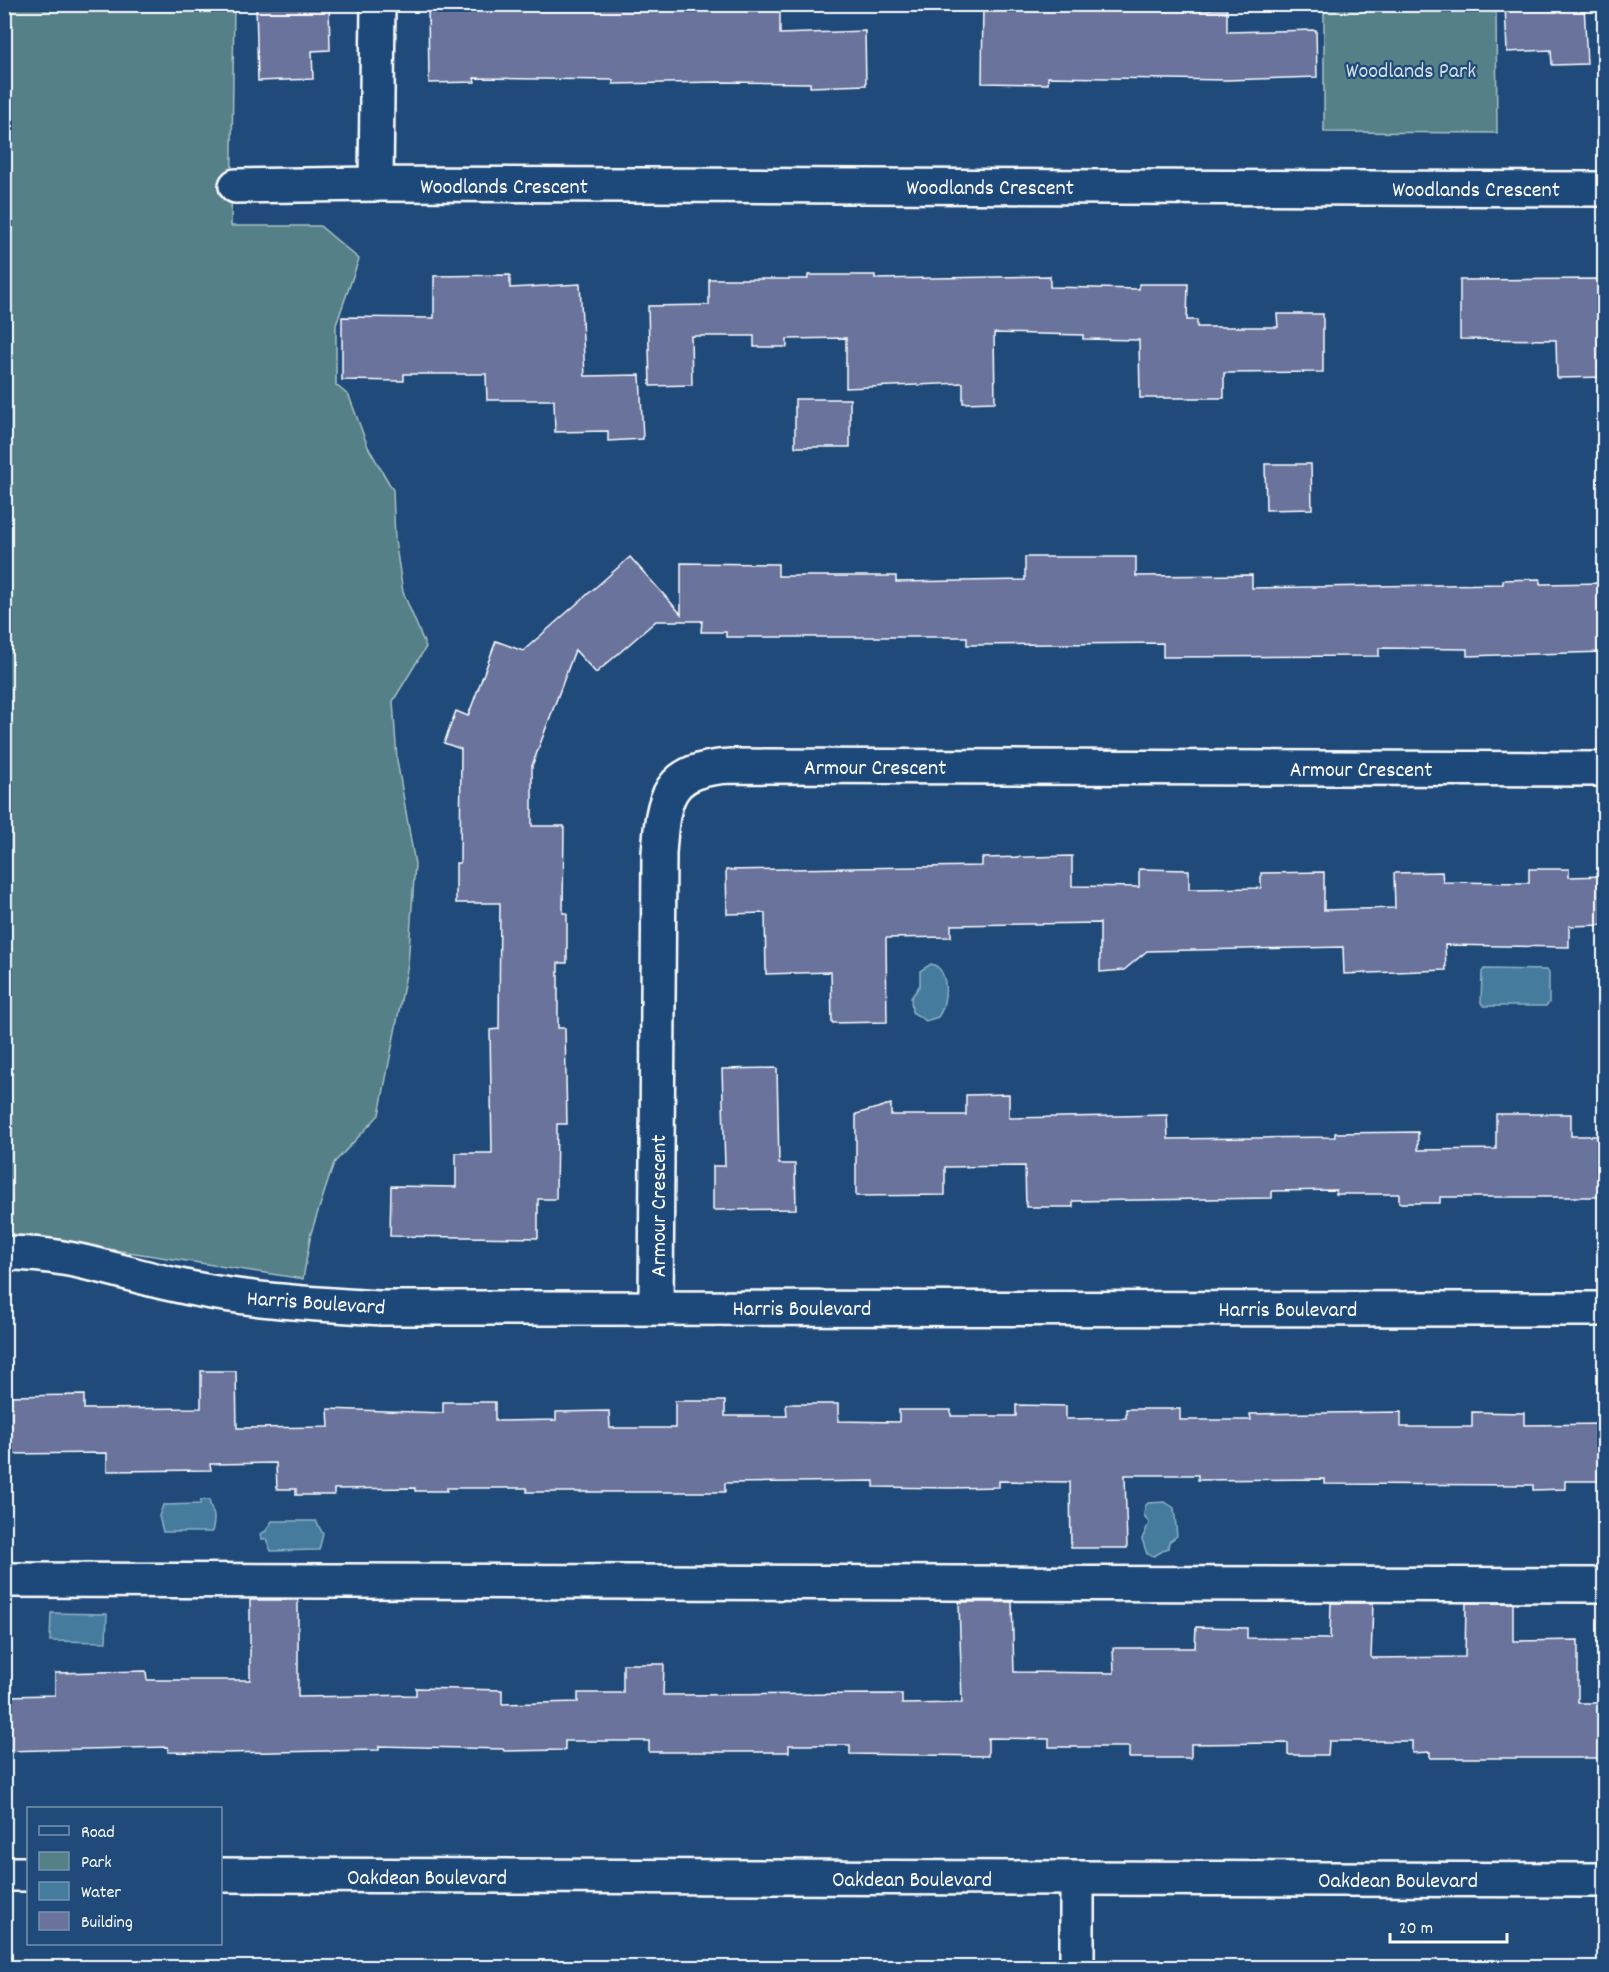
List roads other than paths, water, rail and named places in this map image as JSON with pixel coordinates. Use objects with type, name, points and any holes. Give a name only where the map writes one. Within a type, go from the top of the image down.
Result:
[{"type":"street","points":[[376,184],[378,4]]},
{"type":"street","name":"Woodlands Crescent","points":[[236,186],[376,184],[1605,189]]},
{"type":"street","name":"Armour Crescent","points":[[656,1306],[659,854],[663,812],[668,797],[682,777],[693,771],[731,766],[1605,769]]},
{"type":"street","name":"Harris Boulevard","points":[[4,1253],[66,1256],[172,1284],[306,1304],[381,1308],[656,1306],[1605,1309]]},
{"type":"street","points":[[4,1580],[1605,1585]]},
{"type":"street","points":[[4,1874],[27,1874]]},
{"type":"street","name":"Oakdean Boulevard","points":[[222,1875],[1605,1880]]},
{"type":"street","points":[[1077,1879],[1077,1968]]},
{"type":"water","points":[[931,964],[942,972],[945,996],[938,1017],[926,1021],[912,1012],[911,998],[920,985],[920,971]]},
{"type":"water","points":[[1484,969],[1546,970],[1549,972],[1549,1003],[1546,1006],[1484,1006],[1481,1003]]},
{"type":"water","points":[[201,1500],[209,1500],[214,1516],[212,1532],[163,1532],[159,1516],[163,1505],[200,1504]]},
{"type":"water","points":[[1165,1502],[1174,1508],[1177,1536],[1169,1542],[1168,1548],[1154,1556],[1147,1554],[1142,1539],[1149,1523],[1144,1515],[1145,1506],[1148,1503]]},
{"type":"water","points":[[272,1521],[316,1521],[323,1534],[319,1550],[271,1551],[266,1539],[261,1539],[260,1534],[266,1531]]},
{"type":"water","points":[[51,1613],[107,1614],[106,1642],[50,1641]]},
{"type":"park label","name":"Woodlands Park","points":[[1411,69]]}]
